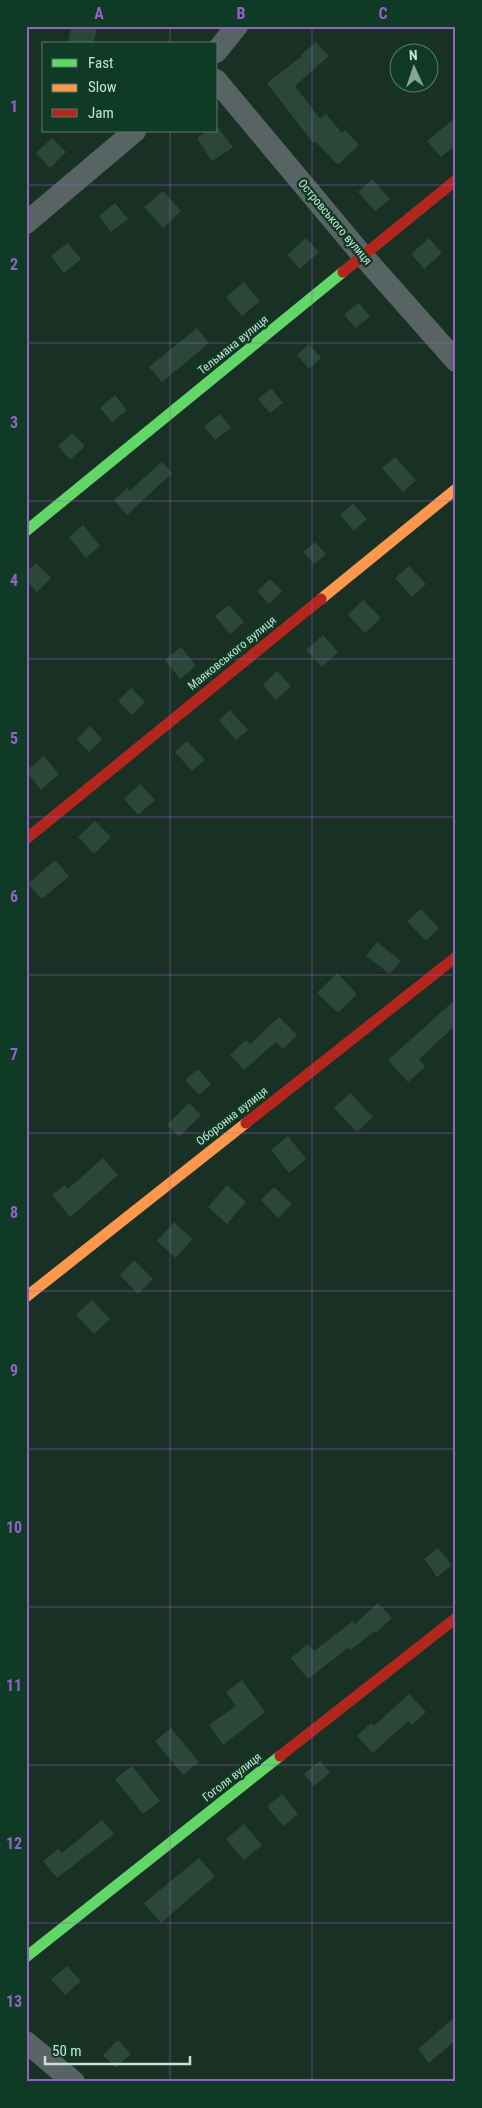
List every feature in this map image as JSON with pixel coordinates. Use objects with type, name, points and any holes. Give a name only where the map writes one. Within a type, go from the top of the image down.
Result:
[{"type":"street","points":[[218,49],[236,26]]},
{"type":"street","name":"Островського вулиця","points":[[218,82],[363,256],[456,361]]},
{"type":"street","points":[[26,224],[134,132]]},
{"type":"street","name":"Тельмана вулиця","points":[[26,531],[456,180]]},
{"type":"street","name":"Маяковського вулиця","points":[[26,839],[456,489]]},
{"type":"street","name":"Оборонна вулиця","points":[[26,1298],[456,957]]},
{"type":"street","name":"Гоголя вулиця","points":[[26,1957],[456,1618]]},
{"type":"street","points":[[26,2042],[74,2082]]},
{"type":"building","points":[[71,26],[97,26],[94,42],[68,42]]},
{"type":"building","points":[[316,42],[329,56],[295,86],[320,119],[326,114],[342,133],[345,130],[359,145],[338,165],[315,141],[313,143],[267,83],[302,56]]},
{"type":"building","points":[[456,117],[456,145],[441,157],[427,141]]},
{"type":"building","points":[[218,128],[233,147],[212,161],[197,138],[206,132],[218,132]]},
{"type":"building","points":[[52,138],[66,152],[50,168],[36,153]]},
{"type":"building","points":[[372,179],[390,199],[375,211],[358,192]]},
{"type":"building","points":[[163,191],[181,211],[163,228],[144,207]]},
{"type":"building","points":[[115,203],[128,219],[111,232],[99,216]]},
{"type":"building","points":[[306,238],[319,252],[300,269],[287,255]]},
{"type":"building","points":[[429,238],[442,253],[424,269],[411,254]]},
{"type":"building","points":[[68,243],[81,259],[64,273],[51,256]]},
{"type":"building","points":[[244,282],[260,301],[242,316],[226,297]]},
{"type":"building","points":[[359,303],[370,317],[355,328],[344,314]]},
{"type":"building","points":[[197,328],[209,343],[162,382],[149,367]]},
{"type":"building","points":[[309,344],[321,358],[309,369],[297,355]]},
{"type":"building","points":[[271,388],[283,403],[270,413],[258,399]]},
{"type":"building","points":[[115,395],[127,410],[112,422],[100,408]]},
{"type":"building","points":[[220,414],[231,428],[215,440],[204,426]]},
{"type":"building","points":[[72,433],[85,446],[70,460],[58,446]]},
{"type":"building","points":[[395,457],[416,480],[403,492],[382,468]]},
{"type":"building","points":[[162,462],[172,473],[127,515],[114,500],[127,488],[129,491]]},
{"type":"building","points":[[353,503],[367,519],[354,531],[340,515]]},
{"type":"building","points":[[83,525],[100,546],[86,558],[69,537]]},
{"type":"building","points":[[315,542],[326,554],[314,564],[303,552]]},
{"type":"building","points":[[36,563],[51,578],[37,592],[26,580],[26,572]]},
{"type":"building","points":[[409,566],[426,584],[412,597],[395,578]]},
{"type":"building","points":[[270,579],[282,591],[269,604],[257,591]]},
{"type":"building","points":[[363,600],[381,618],[365,633],[348,615]]},
{"type":"building","points":[[229,605],[244,622],[230,634],[215,616]]},
{"type":"building","points":[[323,635],[338,652],[322,667],[306,650]]},
{"type":"building","points":[[181,647],[196,666],[180,679],[165,660]]},
{"type":"building","points":[[277,671],[291,686],[276,700],[263,685]]},
{"type":"building","points":[[131,688],[145,702],[132,715],[118,701]]},
{"type":"building","points":[[230,710],[248,730],[236,740],[219,720]]},
{"type":"building","points":[[90,726],[102,739],[89,752],[77,739]]},
{"type":"building","points":[[187,741],[205,760],[192,771],[175,752]]},
{"type":"building","points":[[44,756],[59,774],[41,790],[26,771]]},
{"type":"building","points":[[140,784],[155,800],[138,815],[124,799]]},
{"type":"building","points":[[95,821],[111,837],[94,854],[78,837]]},
{"type":"building","points":[[55,860],[69,876],[42,899],[28,884]]},
{"type":"building","points":[[421,909],[439,928],[426,941],[407,921]]},
{"type":"building","points":[[377,942],[401,961],[390,974],[366,956]]},
{"type":"building","points":[[337,973],[357,994],[338,1013],[317,993]]},
{"type":"building","points":[[456,999],[456,1025],[419,1059],[425,1067],[408,1082],[388,1060]]},
{"type":"building","points":[[279,1017],[297,1035],[283,1049],[276,1042],[244,1070],[230,1055],[246,1040],[250,1044]]},
{"type":"building","points":[[198,1069],[211,1084],[199,1095],[185,1080]]},
{"type":"building","points":[[350,1093],[373,1117],[357,1132],[334,1108]]},
{"type":"building","points":[[189,1103],[201,1115],[179,1137],[167,1125]]},
{"type":"building","points":[[288,1136],[306,1159],[289,1173],[271,1150]]},
{"type":"building","points":[[103,1158],[118,1175],[70,1217],[52,1195],[65,1185],[68,1189]]},
{"type":"building","points":[[227,1185],[246,1202],[227,1224],[208,1207]]},
{"type":"building","points":[[274,1187],[292,1204],[278,1218],[261,1200]]},
{"type":"building","points":[[174,1222],[192,1239],[176,1258],[157,1241]]},
{"type":"building","points":[[134,1260],[153,1279],[138,1294],[120,1275]]},
{"type":"building","points":[[92,1300],[110,1319],[94,1334],[76,1315]]},
{"type":"building","points":[[438,1548],[452,1565],[437,1577],[424,1559]]},
{"type":"building","points":[[378,1603],[392,1618],[377,1632],[375,1631],[350,1650],[348,1648],[308,1679],[291,1658],[308,1644],[314,1651],[353,1621],[355,1624]]},
{"type":"building","points":[[242,1680],[265,1712],[223,1745],[209,1725],[236,1706],[226,1692]]},
{"type":"building","points":[[409,1694],[426,1712],[412,1725],[408,1721],[373,1753],[357,1736],[371,1723],[374,1726]]},
{"type":"building","points":[[171,1728],[199,1762],[183,1775],[155,1741]]},
{"type":"building","points":[[320,1761],[330,1773],[314,1786],[304,1774]]},
{"type":"building","points":[[132,1766],[160,1801],[143,1814],[115,1779]]},
{"type":"building","points":[[282,1794],[298,1814],[283,1826],[267,1806]]},
{"type":"building","points":[[102,1820],[114,1834],[57,1878],[43,1861],[58,1849],[62,1853]]},
{"type":"building","points":[[244,1824],[262,1845],[244,1860],[226,1839]]},
{"type":"building","points":[[199,1858],[215,1876],[161,1923],[144,1903]]},
{"type":"building","points":[[67,1966],[81,1981],[65,1995],[51,1979]]},
{"type":"building","points":[[456,2016],[456,2040],[429,2063],[418,2049]]},
{"type":"building","points":[[118,2040],[131,2054],[116,2068],[103,2055]]},
{"type":"traffic: fast","points":[[26,531],[343,272]]},
{"type":"traffic: fast","points":[[26,1957],[280,1756]]},
{"type":"traffic: slow","points":[[321,599],[456,489]]},
{"type":"traffic: slow","points":[[26,1297],[246,1123]]},
{"type":"traffic: jam","points":[[343,272],[456,180]]},
{"type":"traffic: jam","points":[[26,839],[321,599]]},
{"type":"traffic: jam","points":[[246,1123],[456,957]]},
{"type":"traffic: jam","points":[[280,1756],[456,1618]]}]
